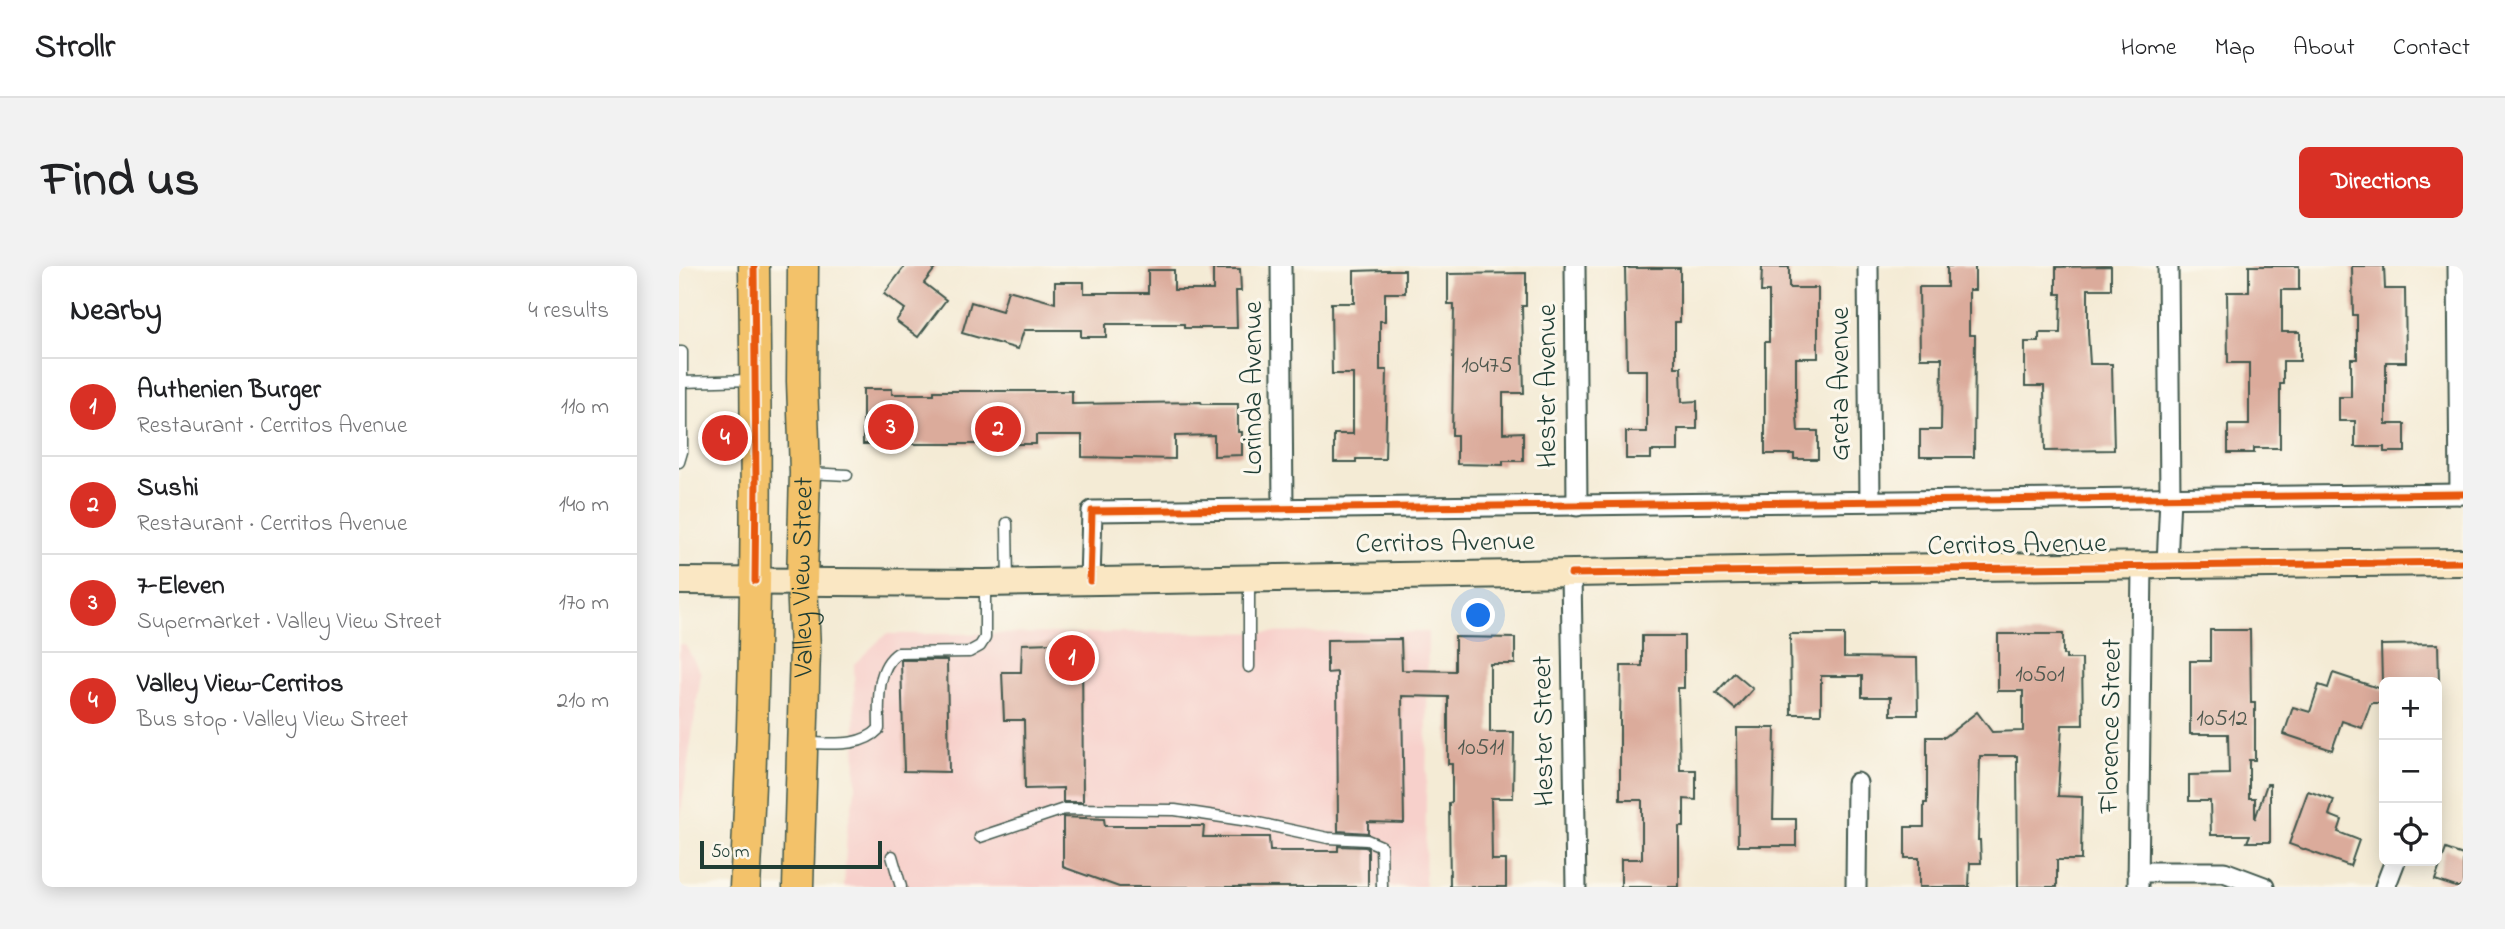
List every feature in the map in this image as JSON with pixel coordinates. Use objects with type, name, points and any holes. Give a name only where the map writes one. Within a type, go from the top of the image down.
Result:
[{"type":"main road","name":"Valley View Street","points":[[745,887],[753,751],[756,380],[754,266]]},
{"type":"main road","name":"Valley View Street","points":[[798,887],[805,647],[802,581],[805,473],[802,381],[803,266]]},
{"type":"main road","name":"Cerritos Avenue","points":[[679,581],[997,583],[2463,562]]},
{"type":"street","name":"Lorinda Avenue","points":[[1281,266],[1283,509]]},
{"type":"street","name":"Hester Avenue","points":[[1575,266],[1577,506]]},
{"type":"street","name":"Greta Avenue","points":[[1868,266],[1870,501]]},
{"type":"street","name":"Florence Street","points":[[2138,880],[2154,565],[2170,497],[2168,266]]},
{"type":"street","points":[[1090,581],[1092,511],[2462,494],[2458,266]]},
{"type":"street","name":"Hester Street","points":[[1571,574],[1576,887]]},
{"type":"street","points":[[1856,887],[1857,783]]},
{"type":"street","points":[[2385,887],[2393,866]]},
{"type":"street","points":[[2138,880],[2224,872],[2264,887]]},
{"type":"lane","points":[[679,352],[682,352],[679,462]]},
{"type":"lane","points":[[682,382],[756,380]]},
{"type":"lane","points":[[805,473],[847,475]]},
{"type":"lane","points":[[802,744],[855,742],[871,737],[879,729],[879,699],[883,672],[892,657],[898,653],[969,652],[980,646],[985,638],[1007,523]]},
{"type":"lane","points":[[1249,579],[1249,667]]},
{"type":"lane","points":[[980,837],[1063,809],[1175,810],[1249,821],[1328,838],[1367,840],[1381,846],[1383,887]]},
{"type":"lane","points":[[892,856],[901,887]]},
{"type":"shaded area","points":[[1428,632],[1425,887],[844,887],[847,830],[856,787],[854,664],[886,634]]},
{"type":"shaded area","points":[[679,644],[685,645],[701,673],[679,825]]},
{"type":"building","points":[[905,266],[937,266],[924,283],[946,300],[918,337],[896,321],[905,309],[884,294]]},
{"type":"building","points":[[1947,266],[1975,266],[1975,290],[1969,290],[1969,335],[1975,335],[1974,457],[1920,457],[1920,430],[1941,430],[1942,358],[1920,358],[1919,287],[1947,287]]},
{"type":"building","points":[[2111,266],[2111,289],[2088,289],[2088,333],[2090,364],[2112,364],[2114,450],[2045,451],[2044,386],[2025,386],[2025,342],[2039,342],[2039,333],[2060,333],[2061,294],[2056,294],[2056,267]]},
{"type":"building","points":[[2249,266],[2299,266],[2299,290],[2282,290],[2282,332],[2300,332],[2300,361],[2283,361],[2283,384],[2280,384],[2280,448],[2254,448],[2254,453],[2228,453],[2228,425],[2249,425],[2249,363],[2228,363],[2227,292],[2249,292]]},
{"type":"building","points":[[2352,266],[2384,266],[2385,289],[2405,289],[2406,362],[2386,362],[2386,424],[2405,424],[2405,452],[2384,452],[2384,447],[2355,447],[2355,421],[2339,421],[2339,397],[2351,397],[2351,359],[2357,359],[2357,315],[2353,315]]},
{"type":"building","points":[[1762,267],[1789,267],[1789,288],[1818,288],[1818,358],[1796,358],[1796,401],[1798,431],[1818,431],[1818,459],[1794,459],[1794,454],[1765,454],[1765,342],[1769,342],[1769,292],[1761,292]]},
{"type":"building","points":[[1625,268],[1680,268],[1680,322],[1675,322],[1675,367],[1681,367],[1682,402],[1697,401],[1697,429],[1678,429],[1678,451],[1651,451],[1651,459],[1626,459],[1626,432],[1647,432],[1647,370],[1627,370]]},
{"type":"building","points":[[1213,269],[1240,269],[1241,291],[1236,291],[1237,328],[1184,328],[1184,324],[1106,324],[1106,337],[1081,337],[1081,330],[1024,330],[1018,349],[962,333],[971,302],[1002,311],[1008,290],[1055,303],[1055,282],[1084,282],[1084,293],[1148,293],[1148,270],[1174,270],[1174,290],[1213,290]]},
{"type":"building","points":[[1405,270],[1405,293],[1385,293],[1385,321],[1380,321],[1380,370],[1387,370],[1385,459],[1334,462],[1334,434],[1353,434],[1353,374],[1332,374],[1331,303],[1354,303],[1354,271]]},
{"type":"building","points":[[1526,273],[1526,306],[1522,306],[1524,393],[1503,393],[1503,433],[1523,432],[1523,461],[1503,461],[1503,465],[1457,464],[1457,435],[1452,435],[1454,304],[1448,304],[1448,274]]},
{"type":"building","points":[[863,389],[892,389],[892,394],[934,394],[934,391],[1072,391],[1072,404],[1238,404],[1238,432],[1242,432],[1242,455],[1214,456],[1214,435],[1175,436],[1175,459],[1082,457],[1082,435],[1036,435],[1036,444],[863,444]]},
{"type":"building","points":[[2210,630],[2250,630],[2251,703],[2255,703],[2255,760],[2249,760],[2249,798],[2255,798],[2255,819],[2267,784],[2270,784],[2270,842],[2247,842],[2250,835],[2211,835],[2210,801],[2189,801],[2189,775],[2229,774],[2228,734],[2190,734],[2190,661],[2210,661]]},
{"type":"building","points":[[1790,634],[1844,634],[1844,657],[1917,658],[1918,715],[1891,715],[1891,697],[1862,697],[1862,676],[1821,676],[1821,714],[1791,714]]},
{"type":"building","points":[[1998,634],[2063,634],[2063,655],[2066,655],[2066,659],[2082,659],[2083,725],[2062,725],[2058,796],[2082,797],[2081,860],[2057,860],[2057,887],[2018,887],[2017,756],[1980,756],[1978,840],[1981,863],[1970,863],[1969,887],[1919,887],[1919,858],[1905,858],[1905,827],[1924,827],[1924,803],[1927,803],[1927,737],[1945,737],[1977,712],[1992,732],[2023,731],[2023,691],[1998,691]]},
{"type":"building","points":[[1642,636],[1684,636],[1684,688],[1678,688],[1680,770],[1696,770],[1696,800],[1684,799],[1684,827],[1679,827],[1679,887],[1621,887],[1621,859],[1642,859],[1642,800],[1620,800],[1620,719],[1621,666],[1642,666]]},
{"type":"building","points":[[1455,637],[1515,638],[1515,664],[1490,664],[1490,732],[1514,732],[1513,798],[1491,798],[1492,860],[1506,860],[1506,887],[1450,887],[1449,803],[1452,802],[1452,764],[1448,764],[1448,697],[1402,696],[1404,823],[1368,822],[1368,833],[1338,831],[1337,672],[1327,673],[1327,640],[1401,639],[1402,670],[1455,671]]},
{"type":"building","points":[[1082,642],[1083,802],[1063,802],[1063,788],[1025,789],[1024,720],[1004,720],[1002,672],[1021,672],[1022,644]]},
{"type":"building","points":[[2438,644],[2439,677],[2382,677],[2381,645]]},
{"type":"building","points":[[901,660],[947,660],[949,772],[904,771]]},
{"type":"building","points":[[1734,673],[1753,689],[1735,709],[1716,693]]},
{"type":"building","points":[[2333,673],[2379,688],[2379,703],[2371,703],[2362,728],[2342,721],[2332,750],[2284,734],[2293,707],[2310,712],[2319,685],[2328,688]]},
{"type":"building","points":[[1737,728],[1775,728],[1773,819],[1796,819],[1796,846],[1738,846]]},
{"type":"building","points":[[2308,791],[2334,800],[2329,815],[2342,820],[2338,832],[2359,840],[2350,866],[2289,844]]},
{"type":"building","points":[[1063,817],[1104,819],[1105,826],[1204,826],[1203,837],[1269,837],[1270,851],[1338,851],[1338,846],[1365,847],[1368,848],[1368,887],[1119,887],[1063,867]]},
{"type":"building","points":[[2446,849],[2463,855],[2463,887],[2435,880]]},
{"type":"cycle path","points":[[754,266],[755,581]]},
{"type":"cycle path","points":[[1090,581],[1092,511],[2463,494]]},
{"type":"cycle path","points":[[1571,574],[2463,562]]},
{"type":"place","name":"7-Eleven","points":[[891,427]]},
{"type":"place","name":"Sushi","points":[[998,429]]},
{"type":"place","name":"Valley View-Cerritos","points":[[725,438]]},
{"type":"place","name":"Authenien Burger","points":[[1072,658]]}]
